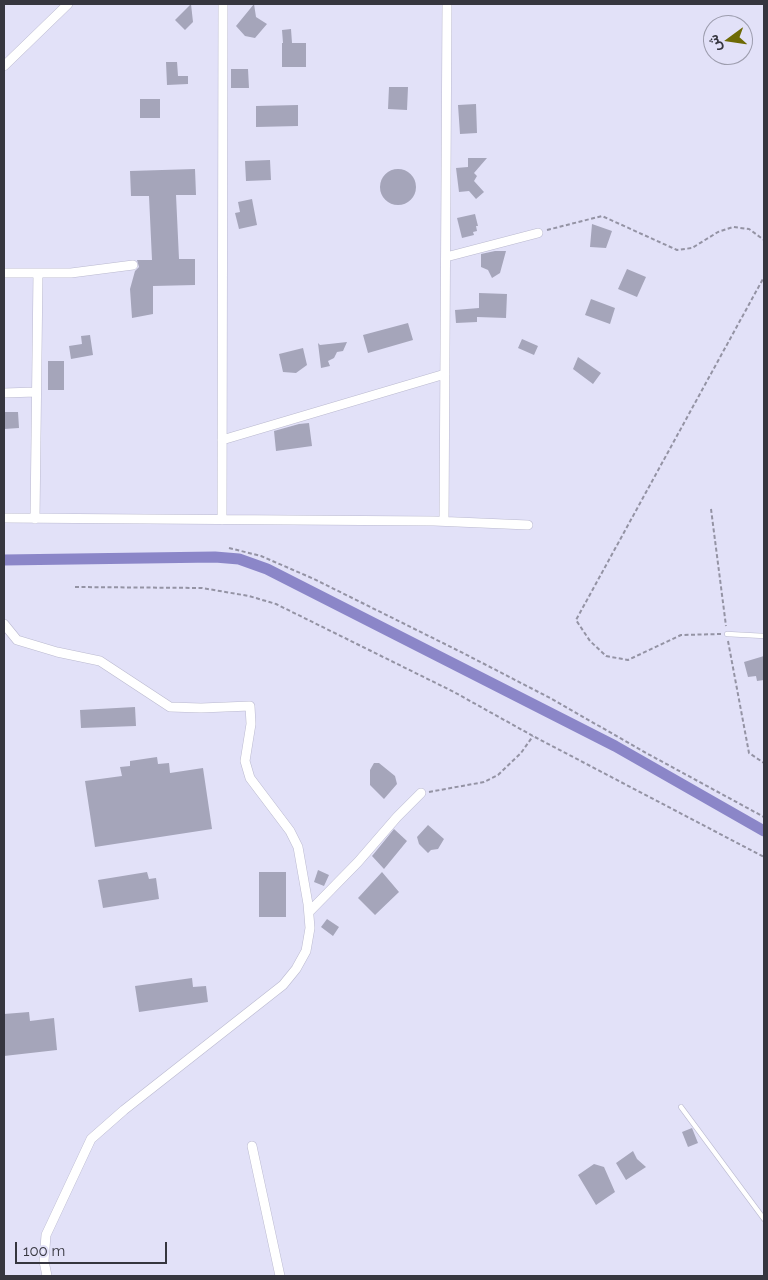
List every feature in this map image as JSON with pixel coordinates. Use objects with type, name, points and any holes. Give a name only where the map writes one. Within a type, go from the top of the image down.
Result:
[{"type":"street","points":[[4,66],[68,4]]},
{"type":"street","points":[[222,520],[223,4]]},
{"type":"street","points":[[444,521],[447,4]]},
{"type":"street","points":[[446,257],[538,233]]},
{"type":"street","points":[[4,273],[71,273],[133,265]]},
{"type":"street","points":[[35,519],[38,273]]},
{"type":"street","points":[[222,440],[445,374]]},
{"type":"street","points":[[4,392],[36,392]]},
{"type":"street","points":[[4,518],[444,521],[528,526]]},
{"type":"street","points":[[4,624],[16,640],[100,661],[170,707],[250,706],[251,724],[245,762],[250,778],[290,831],[298,847],[309,912],[310,928],[306,951],[296,969],[283,985],[124,1110],[91,1139],[46,1234],[44,1261],[47,1276]]},
{"type":"street","points":[[309,912],[358,862],[397,817],[421,794]]},
{"type":"street","points":[[252,1146],[280,1276]]},
{"type":"lane","points":[[727,634],[764,636]]},
{"type":"lane","points":[[681,1107],[764,1219]]},
{"type":"path","points":[[538,233],[602,216],[677,250],[692,248],[718,232],[733,227],[749,229],[764,240]]},
{"type":"path","points":[[727,634],[681,635],[628,660],[606,656],[590,641],[576,620],[764,277]]},
{"type":"path","points":[[229,548],[261,556],[314,579],[465,654],[550,698],[764,817]]},
{"type":"path","points":[[76,587],[202,588],[249,596],[276,604],[454,692],[533,736],[764,857]]},
{"type":"path","points":[[421,794],[484,782],[498,775],[521,752],[533,736]]},
{"type":"building","points":[[191,4],[193,22],[185,30],[175,20]]},
{"type":"building","points":[[254,4],[256,17],[267,24],[255,38],[245,36],[236,26]]},
{"type":"building","points":[[291,29],[292,43],[306,43],[306,67],[282,67],[282,30]]},
{"type":"building","points":[[166,62],[177,62],[178,76],[188,76],[188,84],[167,85]]},
{"type":"building","points":[[231,69],[248,69],[249,88],[231,88]]},
{"type":"building","points":[[389,87],[408,87],[407,110],[388,109]]},
{"type":"building","points":[[140,99],[160,99],[160,118],[140,118]]},
{"type":"building","points":[[476,104],[477,133],[460,134],[458,105]]},
{"type":"building","points":[[298,105],[298,126],[256,127],[256,106]]},
{"type":"building","points":[[468,158],[487,158],[474,173],[477,176],[474,181],[484,192],[476,199],[469,191],[459,192],[456,168],[468,167]]},
{"type":"building","points":[[270,160],[271,180],[246,181],[245,161]]},
{"type":"building","points":[[195,169],[196,195],[176,195],[179,259],[195,259],[195,285],[153,286],[153,314],[132,318],[130,289],[135,271],[139,267],[137,260],[152,260],[149,196],[131,196],[130,171]]},
{"type":"building","points":[[398,169],[405,170],[411,174],[415,180],[415,194],[411,200],[405,204],[398,205],[391,204],[385,200],[381,194],[380,187],[381,180],[385,174],[391,170]]},
{"type":"building","points":[[252,199],[257,225],[239,229],[235,213],[240,212],[238,202]]},
{"type":"building","points":[[475,214],[478,226],[476,226],[477,231],[473,232],[474,235],[462,238],[457,218]]},
{"type":"building","points":[[592,224],[612,231],[606,248],[590,247]]},
{"type":"building","points":[[506,251],[500,273],[492,278],[488,270],[481,267],[481,254]]},
{"type":"building","points":[[627,269],[646,277],[637,297],[618,289]]},
{"type":"building","points":[[479,293],[507,294],[506,318],[477,317],[477,322],[456,323],[455,310],[479,308]]},
{"type":"building","points":[[591,299],[615,308],[610,324],[585,315]]},
{"type":"building","points":[[408,323],[413,340],[368,353],[363,335]]},
{"type":"building","points":[[90,335],[93,355],[71,359],[69,346],[82,344],[81,336]]},
{"type":"building","points":[[522,339],[538,346],[534,355],[518,348]]},
{"type":"building","points":[[347,342],[343,351],[337,352],[334,358],[328,361],[330,366],[321,368],[318,343],[320,345]]},
{"type":"building","points":[[303,348],[307,365],[296,373],[283,372],[279,354]]},
{"type":"building","points":[[578,357],[601,373],[593,384],[573,369]]},
{"type":"building","points":[[48,361],[64,361],[64,390],[48,390]]},
{"type":"building","points":[[4,412],[18,412],[19,428],[4,429]]},
{"type":"building","points":[[309,423],[312,446],[276,451],[274,431]]},
{"type":"building","points":[[764,656],[764,680],[757,681],[756,676],[748,677],[744,662]]},
{"type":"building","points":[[135,707],[136,726],[81,728],[80,710]]},
{"type":"building","points":[[157,757],[158,764],[169,763],[170,773],[203,768],[212,829],[95,847],[85,781],[122,776],[120,767],[130,766],[130,761]]},
{"type":"building","points":[[374,763],[379,763],[395,776],[397,784],[384,799],[370,785],[370,770]]},
{"type":"building","points":[[428,825],[444,839],[438,849],[431,850],[428,853],[419,844],[417,837]]},
{"type":"building","points":[[394,829],[407,841],[384,869],[372,856]]},
{"type":"building","points":[[318,870],[329,875],[324,886],[314,882]]},
{"type":"building","points":[[147,872],[149,879],[156,878],[159,899],[103,908],[98,880]]},
{"type":"building","points":[[259,872],[286,872],[286,917],[259,917]]},
{"type":"building","points":[[382,872],[399,892],[375,915],[358,898]]},
{"type":"building","points":[[327,919],[339,927],[333,936],[321,927]]},
{"type":"building","points":[[192,978],[193,987],[206,986],[208,1002],[139,1012],[135,986]]},
{"type":"building","points":[[29,1012],[30,1021],[54,1018],[57,1050],[4,1056],[4,1014]]},
{"type":"building","points":[[692,1128],[698,1143],[688,1147],[682,1132]]},
{"type":"building","points":[[633,1151],[637,1159],[646,1167],[626,1180],[616,1163]]},
{"type":"building","points":[[594,1164],[604,1167],[615,1192],[596,1205],[578,1175]]},
{"type":"waterway","points":[[4,560],[215,557],[239,559],[267,569],[615,746],[764,831]]}]
